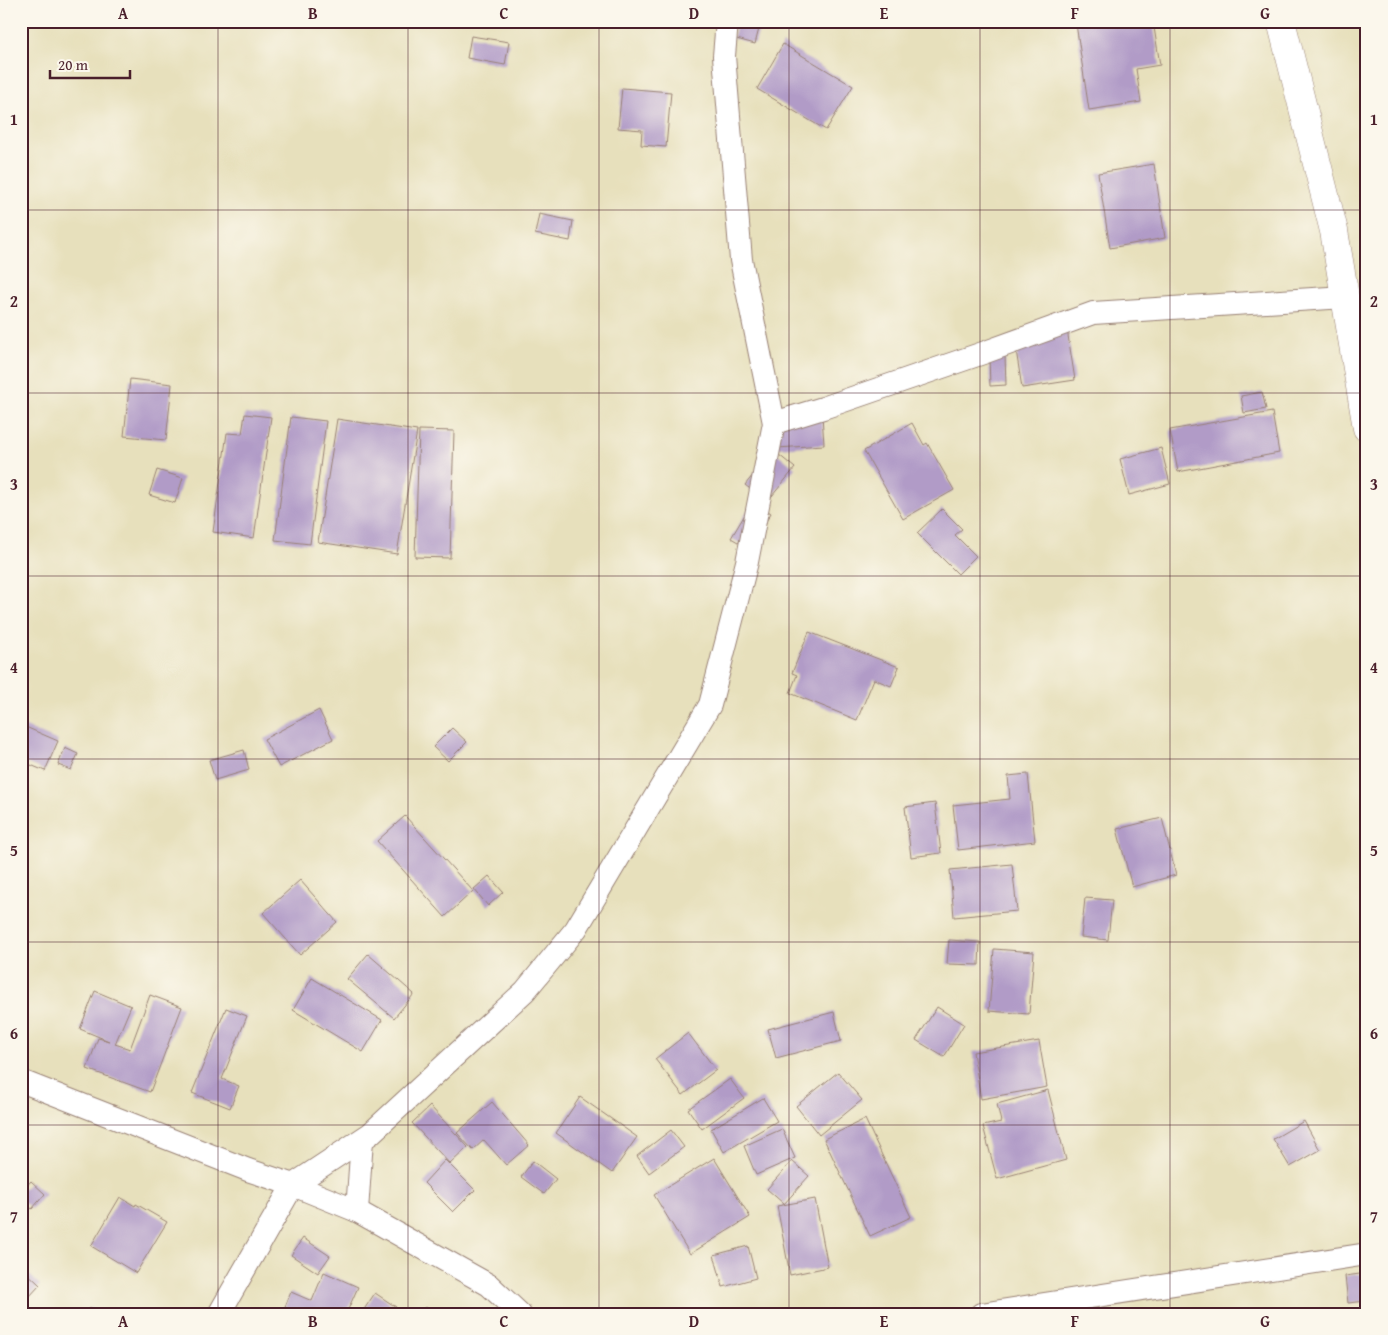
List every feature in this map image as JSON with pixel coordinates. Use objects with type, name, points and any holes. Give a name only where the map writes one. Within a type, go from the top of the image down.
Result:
[{"type":"main road","points":[[1281,21],[1334,231],[1367,428]]},
{"type":"street","points":[[219,1314],[293,1185],[362,1140],[525,991],[576,929],[710,705],[747,562],[774,423],[741,260],[724,56],[727,21]]},
{"type":"street","points":[[774,423],[983,354],[1093,313],[1345,297]]},
{"type":"street","points":[[21,1081],[357,1211],[489,1285],[520,1314]]},
{"type":"street","points":[[357,1211],[362,1140]]},
{"type":"street","points":[[981,1314],[1367,1254]]},
{"type":"building","points":[[738,21],[761,21],[755,44],[733,38]]},
{"type":"building","points":[[1097,21],[1153,21],[1160,65],[1136,69],[1141,102],[1089,110],[1076,24]]},
{"type":"building","points":[[471,36],[509,42],[505,65],[467,58]]},
{"type":"building","points":[[783,44],[853,86],[826,130],[757,89]]},
{"type":"building","points":[[622,88],[671,92],[666,147],[641,145],[642,130],[618,128]]},
{"type":"building","points":[[1154,164],[1165,238],[1110,248],[1098,173]]},
{"type":"building","points":[[539,214],[573,221],[570,241],[535,234]]},
{"type":"building","points":[[1067,329],[1075,380],[1022,388],[1014,337]]},
{"type":"building","points":[[1005,356],[1006,385],[990,386],[989,357]]},
{"type":"building","points":[[130,379],[172,384],[166,440],[124,436]]},
{"type":"building","points":[[1262,392],[1266,409],[1244,413],[1241,396]]},
{"type":"building","points":[[1272,412],[1279,453],[1178,472],[1170,430]]},
{"type":"building","points":[[245,414],[271,417],[254,538],[213,532],[227,433],[242,434]]},
{"type":"building","points":[[822,415],[824,445],[777,448],[775,418]]},
{"type":"building","points":[[291,417],[326,421],[310,544],[275,540]]},
{"type":"building","points":[[337,419],[417,431],[397,554],[318,542]]},
{"type":"building","points":[[912,423],[924,445],[927,443],[954,490],[903,519],[864,451]]},
{"type":"building","points":[[419,430],[454,431],[450,558],[415,557]]},
{"type":"building","points":[[1161,448],[1170,484],[1129,495],[1120,459]]},
{"type":"building","points":[[773,450],[795,468],[767,502],[745,485]]},
{"type":"building","points":[[157,470],[183,478],[175,503],[149,495]]},
{"type":"building","points":[[753,501],[771,513],[750,549],[731,538]]},
{"type":"building","points":[[942,509],[962,529],[955,535],[976,556],[958,574],[917,533]]},
{"type":"building","points":[[809,632],[899,667],[891,686],[874,679],[857,720],[790,693],[797,675],[792,673]]},
{"type":"building","points":[[319,710],[333,739],[279,767],[264,739]]},
{"type":"building","points":[[21,725],[58,741],[45,771],[21,761]]},
{"type":"building","points":[[452,728],[467,742],[448,761],[433,747]]},
{"type":"building","points":[[65,748],[78,754],[71,770],[58,765]]},
{"type":"building","points":[[244,750],[249,770],[215,780],[209,760]]},
{"type":"building","points":[[1028,774],[1035,841],[958,850],[953,805],[1010,799],[1008,776]]},
{"type":"building","points":[[935,803],[941,853],[911,857],[905,807]]},
{"type":"building","points":[[405,816],[473,891],[445,917],[377,841]]},
{"type":"building","points":[[1162,818],[1176,875],[1132,887],[1117,829]]},
{"type":"building","points":[[1012,864],[1017,911],[954,917],[950,870]]},
{"type":"building","points":[[489,876],[503,892],[488,906],[474,889]]},
{"type":"building","points":[[300,880],[337,922],[300,955],[263,913]]},
{"type":"building","points":[[1085,898],[1112,900],[1108,940],[1081,937]]},
{"type":"building","points":[[949,940],[980,942],[979,965],[947,964]]},
{"type":"building","points":[[994,949],[1034,952],[1029,1014],[989,1011]]},
{"type":"building","points":[[368,954],[414,994],[394,1018],[347,979]]},
{"type":"building","points":[[312,978],[382,1020],[363,1052],[293,1010]]},
{"type":"building","points":[[95,991],[131,1006],[115,1044],[130,1049],[150,995],[182,1007],[150,1092],[87,1069],[98,1038],[109,1041],[80,1029]]},
{"type":"building","points":[[937,1007],[964,1024],[944,1057],[916,1040]]},
{"type":"building","points":[[226,1008],[247,1016],[222,1079],[239,1086],[230,1108],[192,1093]]},
{"type":"building","points":[[834,1012],[841,1041],[776,1058],[768,1029]]},
{"type":"building","points":[[688,1033],[716,1070],[683,1095],[655,1059]]},
{"type":"building","points":[[1039,1041],[1047,1087],[981,1099],[973,1052]]},
{"type":"building","points":[[838,1072],[862,1100],[819,1135],[796,1106]]},
{"type":"building","points":[[730,1079],[744,1098],[702,1129],[688,1109]]},
{"type":"building","points":[[1048,1090],[1066,1160],[997,1179],[983,1126],[1001,1122],[997,1104]]},
{"type":"building","points":[[580,1097],[637,1137],[612,1173],[556,1133]]},
{"type":"building","points":[[763,1098],[777,1121],[724,1152],[711,1129]]},
{"type":"building","points":[[492,1102],[529,1145],[506,1165],[484,1140],[473,1150],[457,1133]]},
{"type":"building","points":[[430,1106],[468,1147],[450,1164],[412,1123]]},
{"type":"building","points":[[865,1119],[911,1217],[870,1236],[824,1139]]},
{"type":"building","points":[[1304,1121],[1320,1150],[1290,1167],[1273,1139]]},
{"type":"building","points":[[782,1129],[795,1158],[756,1175],[744,1146]]},
{"type":"building","points":[[671,1130],[684,1147],[649,1173],[637,1156]]},
{"type":"building","points":[[714,1158],[750,1217],[690,1254],[654,1195]]},
{"type":"building","points":[[445,1160],[475,1190],[453,1212],[424,1183]]},
{"type":"building","points":[[533,1161],[556,1179],[544,1194],[521,1177]]},
{"type":"building","points":[[792,1161],[809,1176],[784,1204],[767,1189]]},
{"type":"building","points":[[31,1181],[45,1194],[32,1209],[21,1200],[21,1192]]},
{"type":"building","points":[[120,1197],[167,1222],[136,1273],[91,1246]]},
{"type":"building","points":[[815,1199],[828,1267],[790,1275],[777,1206]]},
{"type":"building","points":[[303,1238],[330,1256],[318,1273],[291,1255]]},
{"type":"building","points":[[748,1246],[756,1278],[723,1287],[714,1255]]},
{"type":"building","points":[[21,1267],[40,1285],[28,1298],[21,1292]]},
{"type":"building","points":[[324,1272],[358,1287],[346,1314],[282,1314],[291,1292],[312,1301]]},
{"type":"building","points":[[1367,1273],[1367,1301],[1348,1303],[1345,1276]]},
{"type":"building","points":[[375,1293],[396,1307],[391,1314],[361,1314]]},
{"type":"building","points":[[426,1307],[433,1314],[419,1314]]},
{"type":"building","points":[[90,1308],[111,1313],[111,1314],[88,1314]]}]
